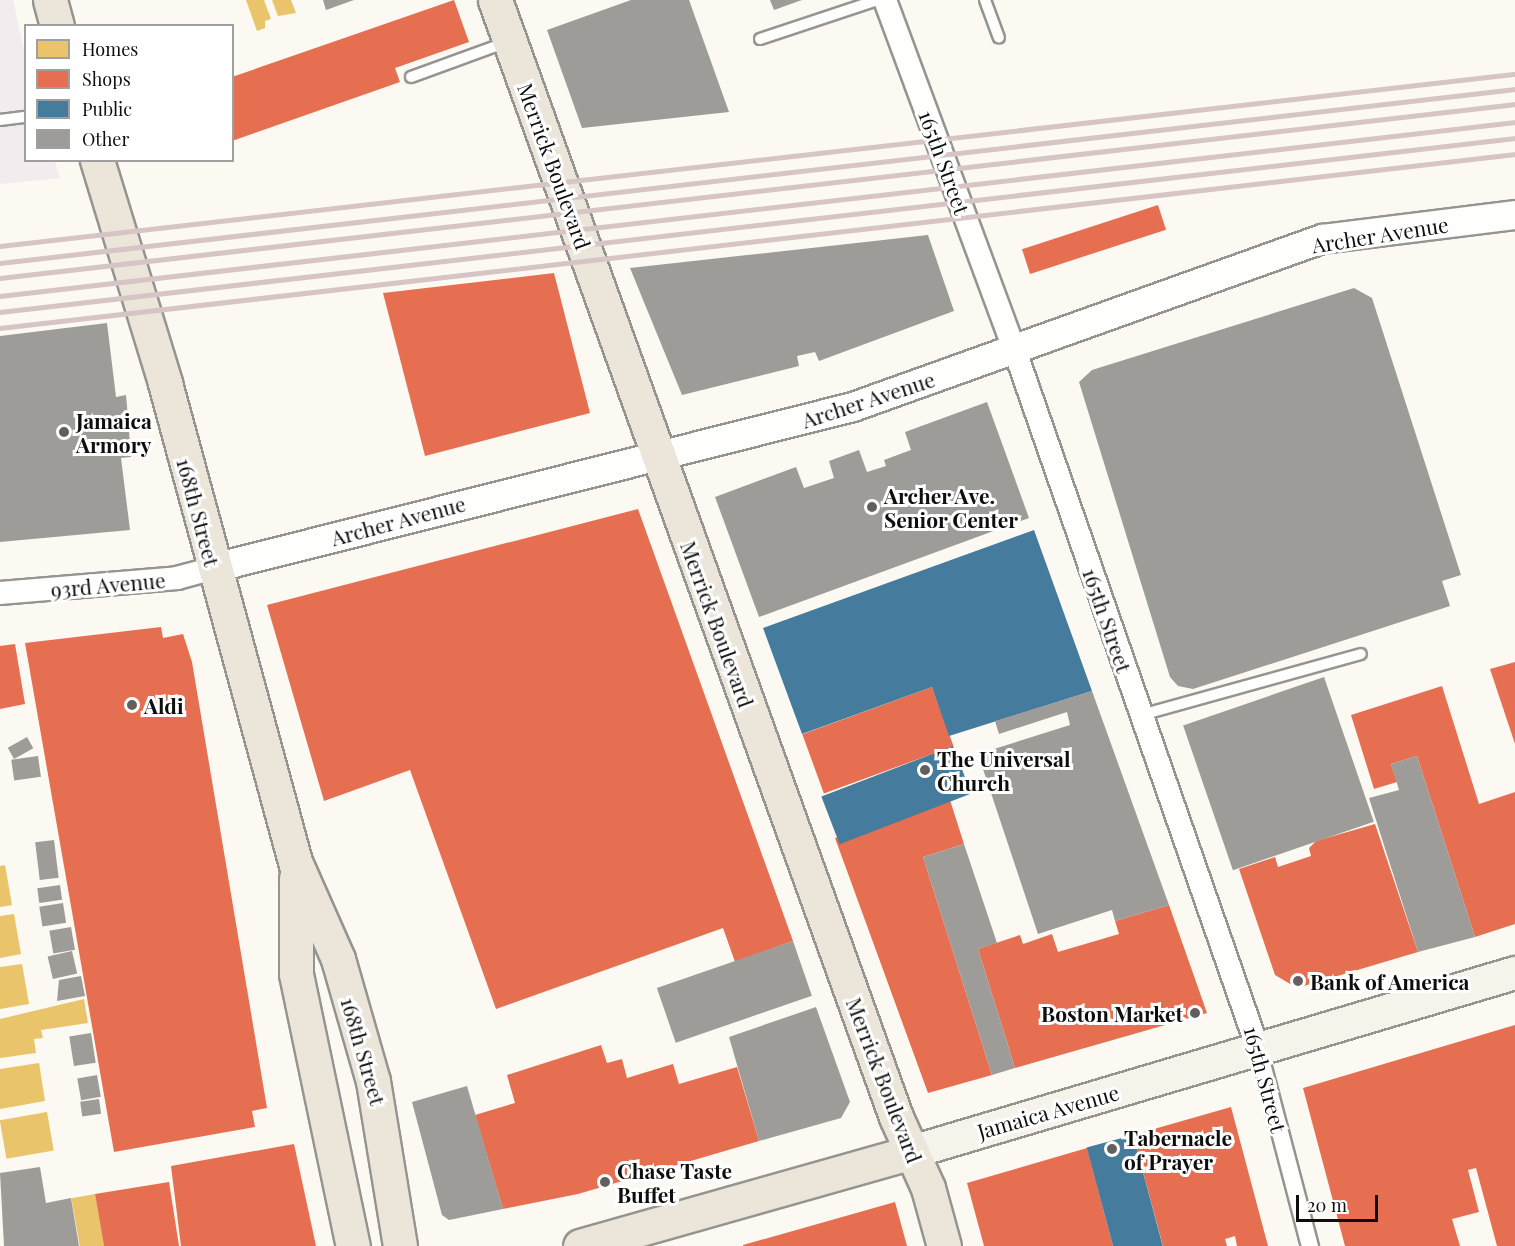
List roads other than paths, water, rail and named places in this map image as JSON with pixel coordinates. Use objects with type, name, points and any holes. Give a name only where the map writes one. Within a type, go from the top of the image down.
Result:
[{"type":"main road","points":[[50,0],[56,24]]},
{"type":"main road","name":"Merrick Boulevard","points":[[495,0],[944,1246]]},
{"type":"main road","name":"168th Street","points":[[98,162],[296,864],[338,959],[373,1081],[400,1246]]},
{"type":"main road","name":"168th Street","points":[[296,864],[296,974],[353,1246]]},
{"type":"main road","name":"Jamaica Avenue","points":[[580,1246],[1259,1052],[1515,973]]},
{"type":"street","name":"165th Street","points":[[885,0],[1014,348],[1259,1052],[1310,1246]]},
{"type":"street","name":"Archer Avenue","points":[[214,568],[853,407],[1323,239],[1515,215]]},
{"type":"street","name":"93rd Avenue","points":[[0,593],[177,578],[214,568]]},
{"type":"lane","points":[[760,39],[877,0]]},
{"type":"lane","points":[[985,0],[999,38]]},
{"type":"lane","points":[[411,77],[510,41]]},
{"type":"lane","points":[[0,120],[24,117]]},
{"type":"lane","points":[[1141,715],[1361,654]]},
{"type":"railway","points":[[0,246],[1515,74]]},
{"type":"railway","points":[[0,263],[1515,89]]},
{"type":"railway","points":[[0,278],[1515,104]]},
{"type":"railway","points":[[0,296],[1515,122]]},
{"type":"railway","points":[[0,312],[1515,138]]},
{"type":"railway","points":[[0,328],[1515,154]]},
{"type":"place","name":"Jamaica Armory","points":[[64,432]]},
{"type":"place","name":"Archer Ave. Senior Center","points":[[872,507]]},
{"type":"place","name":"Aldi","points":[[132,705]]},
{"type":"place","name":"The Universal Church","points":[[925,770]]},
{"type":"place","name":"Bank of America","points":[[1298,981]]},
{"type":"place","name":"Boston Market","points":[[1195,1013]]},
{"type":"place","name":"Tabernacle of Prayer","points":[[1112,1149]]},
{"type":"place","name":"Chase Taste Buffet","points":[[605,1182]]}]
